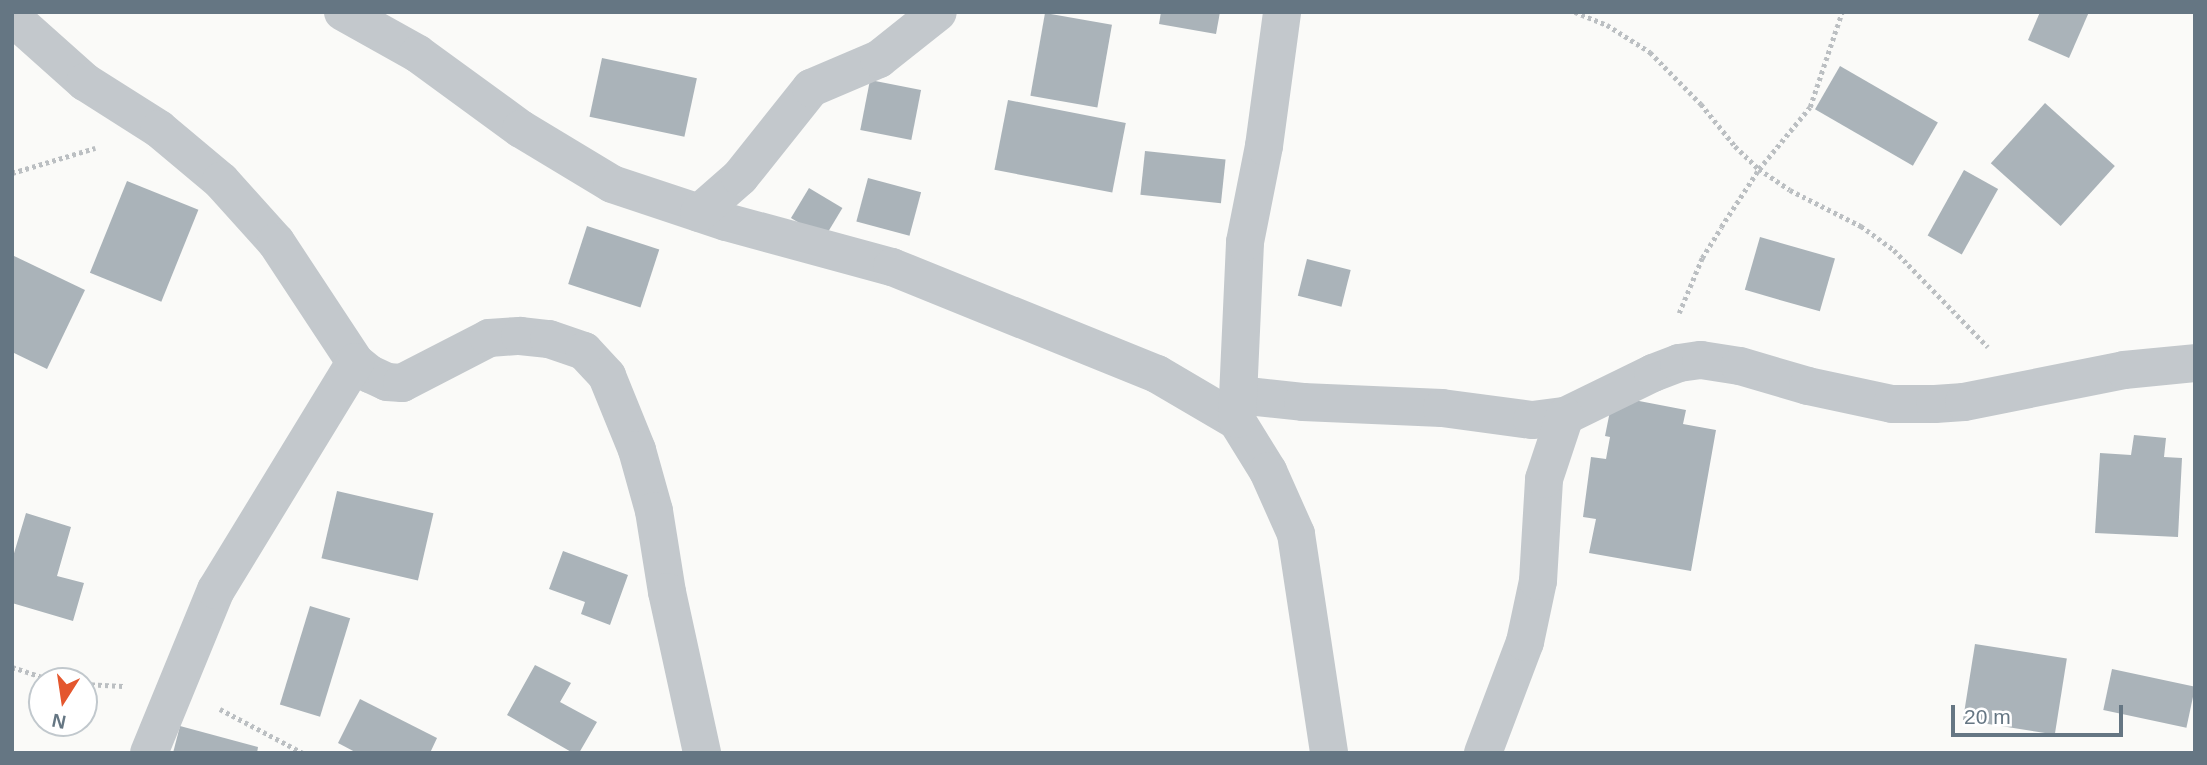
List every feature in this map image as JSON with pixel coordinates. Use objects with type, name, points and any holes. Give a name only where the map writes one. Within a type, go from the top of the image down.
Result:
[{"type":"street","points":[[343,12],[418,54],[521,129],[612,184],[699,213],[892,267],[1157,373],[1237,408],[1303,402],[1442,408],[1532,420],[1565,416],[1653,373],[1679,363],[1702,360],[1740,366],[1808,386],[1892,404],[1964,402],[2124,370],[2195,363]]},
{"type":"street","points":[[699,213],[740,177],[811,88],[879,59],[937,12]]},
{"type":"street","points":[[1282,12],[1264,146],[1245,242],[1237,408],[1296,534],[1329,753]]},
{"type":"street","points":[[12,17],[85,82],[159,130],[221,181],[276,242],[355,362],[379,378],[402,383],[489,338],[520,336],[549,340],[584,351],[607,376],[637,450],[654,511],[667,592],[702,753]]},
{"type":"street","points":[[149,753],[216,590],[355,362]]},
{"type":"street","points":[[1483,753],[1525,642],[1538,581],[1545,479],[1565,416]]},
{"type":"path","points":[[1575,12],[1607,25],[1650,52],[1701,104],[1734,146],[1759,169],[1790,190],[1861,226],[1894,250],[2032,389]]},
{"type":"path","points":[[1653,373],[1702,258],[1759,169],[1810,107],[1842,12]]},
{"type":"path","points":[[12,173],[159,130]]},
{"type":"path","points":[[176,685],[303,753]]},
{"type":"building","points":[[1161,12],[1220,12],[1216,34],[1159,24]]},
{"type":"building","points":[[2040,12],[2089,12],[2069,58],[2028,40]]},
{"type":"building","points":[[1045,13],[1112,25],[1097,108],[1030,96]]},
{"type":"building","points":[[602,58],[697,78],[684,137],[590,117]]},
{"type":"building","points":[[1840,66],[1938,122],[1913,166],[1815,109]]},
{"type":"building","points":[[870,80],[921,90],[911,140],[860,130]]},
{"type":"building","points":[[1008,100],[1126,123],[1112,193],[994,170]]},
{"type":"building","points":[[2045,103],[2115,166],[2061,226],[1991,163]]},
{"type":"building","points":[[1145,151],[1226,159],[1221,203],[1140,195]]},
{"type":"building","points":[[1964,170],[1998,189],[1962,255],[1928,236]]},
{"type":"building","points":[[868,178],[921,192],[909,236],[856,221]]},
{"type":"building","points":[[127,181],[198,210],[161,302],[90,273]]},
{"type":"building","points":[[809,188],[842,208],[824,238],[791,218]]},
{"type":"building","points":[[587,226],[659,249],[640,307],[568,284]]},
{"type":"building","points":[[1760,237],[1835,258],[1820,311],[1745,290]]},
{"type":"building","points":[[12,255],[85,290],[47,369],[12,352]]},
{"type":"building","points":[[1307,259],[1351,270],[1341,307],[1298,296]]},
{"type":"building","points":[[1613,396],[1686,410],[1683,424],[1716,430],[1691,571],[1589,553],[1596,519],[1583,517],[1591,457],[1606,459],[1610,437],[1605,436]]},
{"type":"building","points":[[2134,435],[2166,438],[2164,457],[2182,458],[2178,537],[2095,533],[2100,453],[2131,455]]},
{"type":"building","points":[[337,491],[433,513],[418,581],[321,558]]},
{"type":"building","points":[[26,513],[71,527],[57,576],[84,583],[73,621],[12,603],[12,560]]},
{"type":"building","points":[[563,551],[628,575],[610,625],[581,614],[585,602],[549,589]]},
{"type":"building","points":[[310,606],[350,618],[320,717],[280,704]]},
{"type":"building","points":[[1975,644],[2067,659],[2055,735],[1963,720]]},
{"type":"building","points":[[535,665],[571,683],[560,702],[597,722],[579,753],[573,753],[507,715]]},
{"type":"building","points":[[2112,669],[2195,687],[2186,728],[2103,710]]},
{"type":"building","points":[[360,699],[437,738],[430,753],[357,753],[338,743]]},
{"type":"building","points":[[180,726],[258,747],[257,753],[173,753]]}]
